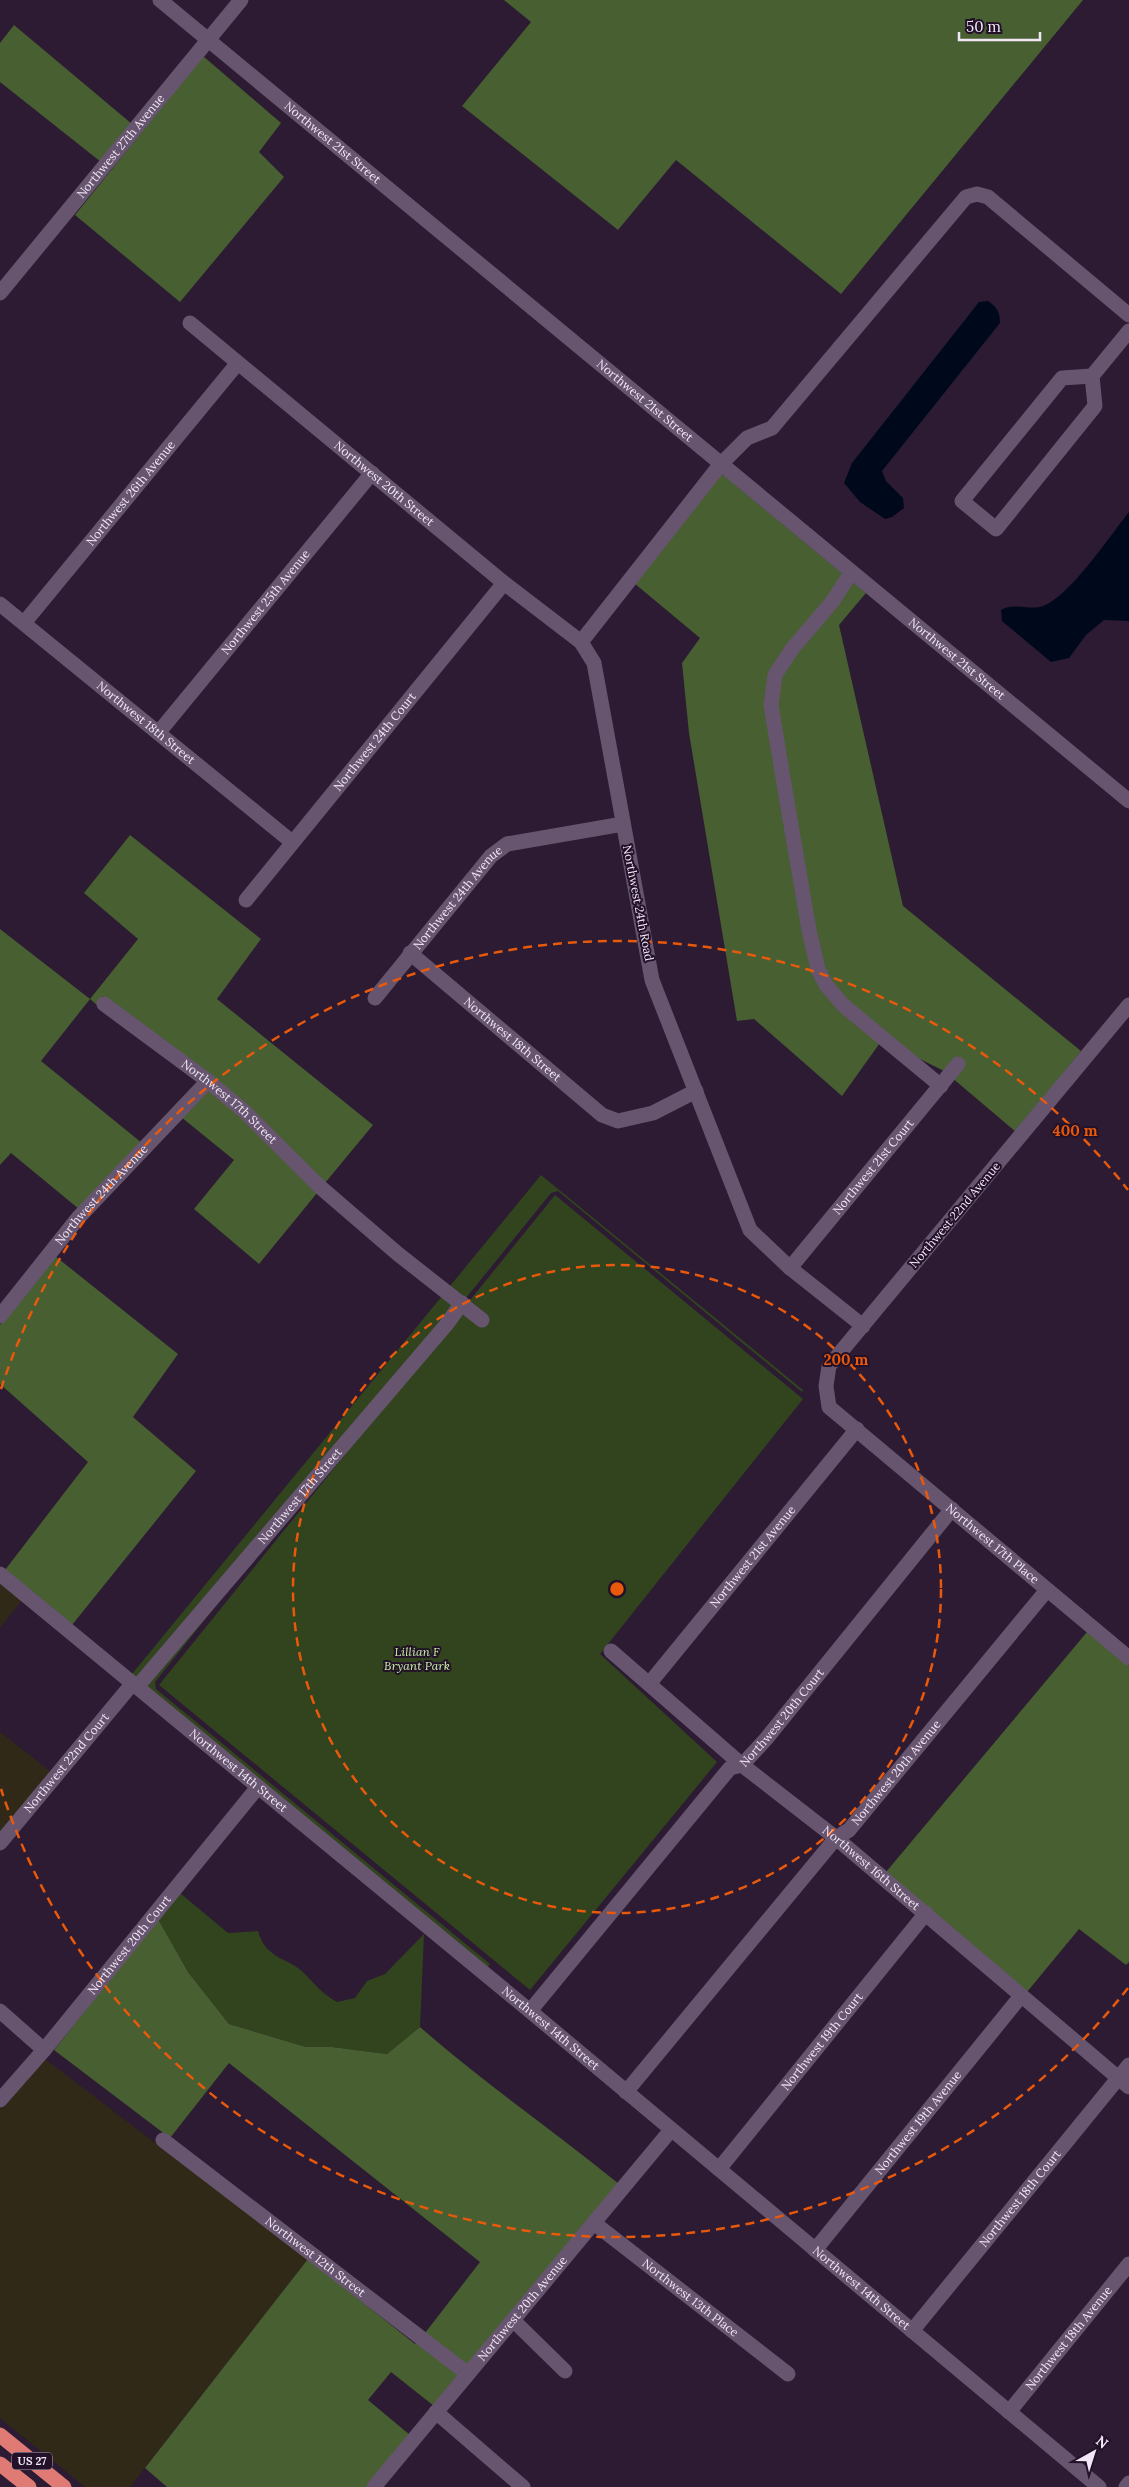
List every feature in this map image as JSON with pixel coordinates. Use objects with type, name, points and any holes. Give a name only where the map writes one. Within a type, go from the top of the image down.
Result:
[{"type":"highway","name":"US 27","points":[[0,2434],[64,2487]]},
{"type":"highway","name":"US 27","points":[[0,2462],[29,2487]]},
{"type":"highway","points":[[0,2462],[14,2466],[34,2463]]},
{"type":"street","name":"Northwest 21st Street","points":[[160,0],[720,465],[1129,801]]},
{"type":"street","name":"Northwest 27th Avenue","points":[[0,293],[241,0]]},
{"type":"street","points":[[581,642],[720,465],[746,438],[772,428],[966,197],[977,194],[988,197],[1129,315]]},
{"type":"street","name":"Northwest 20th Street","points":[[190,323],[504,583],[581,642]]},
{"type":"street","points":[[1092,376],[1062,378],[962,501],[996,529],[1095,406],[1092,376],[1129,331]]},
{"type":"street","name":"Northwest 26th Avenue","points":[[24,623],[238,364]]},
{"type":"street","name":"Northwest 25th Avenue","points":[[159,732],[372,473]]},
{"type":"street","points":[[851,573],[832,602],[792,649],[776,675],[771,705],[811,938],[818,968],[826,985],[843,1005],[941,1086]]},
{"type":"street","name":"Northwest 24th Court","points":[[246,900],[504,583]]},
{"type":"street","name":"Northwest 18th Street","points":[[0,604],[292,842]]},
{"type":"street","name":"Northwest 24th Road","points":[[581,642],[594,663],[652,980],[750,1230],[790,1268],[863,1326]]},
{"type":"street","name":"Northwest 24th Avenue","points":[[375,998],[491,856],[506,844],[623,824]]},
{"type":"street","name":"Northwest 18th Street","points":[[410,953],[602,1115],[618,1121],[653,1113],[696,1091]]},
{"type":"street","name":"Northwest 17th Street","points":[[104,1004],[208,1081],[244,1112],[319,1186],[398,1254],[482,1320]]},
{"type":"street","name":"Northwest 22nd Avenue","points":[[857,1429],[829,1407],[826,1386],[829,1366],[1129,1006]]},
{"type":"street","name":"Northwest 21st Court","points":[[790,1268],[958,1064]]},
{"type":"street","name":"Northwest 24th Avenue","points":[[0,1316],[78,1218],[208,1081]]},
{"type":"street","name":"Northwest 17th Street","points":[[135,1685],[446,1326],[462,1303]]},
{"type":"street","name":"Northwest 17th Place","points":[[857,1429],[1129,1658]]},
{"type":"street","name":"Northwest 21st Avenue","points":[[649,1684],[857,1429]]},
{"type":"street","name":"Northwest 20th Court","points":[[530,2012],[730,1768],[742,1765],[766,1738],[952,1510]]},
{"type":"street","name":"Northwest 14th Street","points":[[0,1574],[719,2169],[1099,2487]]},
{"type":"street","name":"Northwest 20th Avenue","points":[[626,2092],[836,1838],[849,1830],[1047,1590]]},
{"type":"street","name":"Northwest 16th Street","points":[[612,1651],[742,1765],[836,1838],[926,1913],[1123,2083]]},
{"type":"street","name":"Northwest 22nd Court","points":[[0,1843],[135,1685]]},
{"type":"street","name":"Northwest 20th Court","points":[[0,2100],[44,2050],[258,1788]]},
{"type":"street","name":"Northwest 19th Court","points":[[719,2169],[926,1913]]},
{"type":"street","name":"Northwest 19th Avenue","points":[[815,2250],[1021,1996]]},
{"type":"street","points":[[0,2011],[44,2050]]},
{"type":"street","name":"Northwest 18th Court","points":[[912,2331],[1123,2083],[1129,2065]]},
{"type":"street","name":"Northwest 20th Avenue","points":[[374,2487],[672,2130]]},
{"type":"street","name":"Northwest 12th Street","points":[[163,2140],[468,2374]]},
{"type":"street","name":"Northwest 13th Place","points":[[594,2223],[788,2374]]},
{"type":"street","name":"Northwest 18th Avenue","points":[[1009,2412],[1129,2264]]},
{"type":"street","points":[[512,2320],[566,2371]]},
{"type":"street","points":[[436,2412],[523,2487]]},
{"type":"street","points":[[1126,2487],[1129,2483]]},
{"type":"shaded area","points":[[0,1582],[22,1600],[0,1628]]},
{"type":"shaded area","points":[[0,1732],[51,1772],[0,1835]]},
{"type":"shaded area","points":[[45,2059],[308,2259],[130,2487],[85,2487],[0,2418],[0,2109]]},
{"type":"green space","points":[[504,0],[1083,0],[841,294],[676,160],[618,230],[462,106],[531,22]]},
{"type":"green space","points":[[14,25],[132,124],[101,162],[0,82],[0,43]]},
{"type":"green space","points":[[203,56],[281,123],[259,152],[284,177],[180,302],[75,215]]},
{"type":"green space","points":[[721,473],[866,593],[839,625],[903,906],[1081,1051],[1016,1132],[944,1071],[882,1040],[842,1096],[754,1019],[737,1021],[689,733],[682,663],[700,638],[634,583]]},
{"type":"green space","points":[[130,835],[261,939],[217,999],[373,1125],[325,1183],[207,1073],[103,996],[97,1005],[90,999],[138,939],[84,893]]},
{"type":"green space","points":[[0,929],[90,999],[41,1061],[142,1143],[79,1209],[11,1153],[0,1165]]},
{"type":"green space","points":[[207,1089],[240,1116],[317,1193],[259,1264],[194,1209],[234,1160],[181,1117]]},
{"type":"green space","points":[[541,1175],[803,1390],[802,1392],[558,1191],[551,1193],[466,1298],[450,1286]]},
{"type":"green space","name":"Lillian F Bryant Park","points":[[555,1195],[803,1399],[600,1654],[717,1762],[530,1990],[159,1685]]},
{"type":"green space","points":[[55,1256],[178,1354],[133,1417],[196,1471],[72,1625],[5,1570],[88,1462],[0,1384],[0,1325]]},
{"type":"green space","points":[[442,1296],[454,1305],[137,1679],[132,1674]]},
{"type":"green space","points":[[223,1597],[155,1682],[156,1689],[490,1964],[487,1968],[146,1686]]},
{"type":"green space","points":[[1087,1632],[1129,1666],[1129,1962],[1126,1965],[1079,1929],[1027,1992],[886,1872]]},
{"type":"green space","points":[[180,1893],[228,1933],[258,1931],[266,1948],[298,1968],[323,1992],[337,2002],[355,1998],[367,1981],[385,1974],[424,1934],[420,2027],[387,2054],[332,2047],[306,2047],[229,2024],[188,1972],[158,1919]]},
{"type":"green space","points":[[158,1919],[188,1972],[229,2024],[306,2047],[332,2047],[387,2054],[420,2027],[469,2068],[619,2184],[468,2366],[425,2333],[480,2262],[229,2063],[170,2138],[54,2050]]},
{"type":"green space","points":[[308,2259],[415,2344],[417,2342],[460,2375],[434,2406],[391,2372],[368,2400],[410,2435],[367,2487],[167,2487],[145,2468]]},
{"type":"water","points":[[988,301],[997,310],[1000,323],[882,471],[886,481],[903,498],[904,508],[892,517],[885,519],[860,502],[844,483],[852,463],[979,302]]},
{"type":"water","points":[[1129,512],[1129,621],[1104,620],[1086,635],[1069,658],[1051,662],[1002,621],[1001,610],[1011,607],[1032,608],[1043,606],[1065,591],[1089,565]]}]
